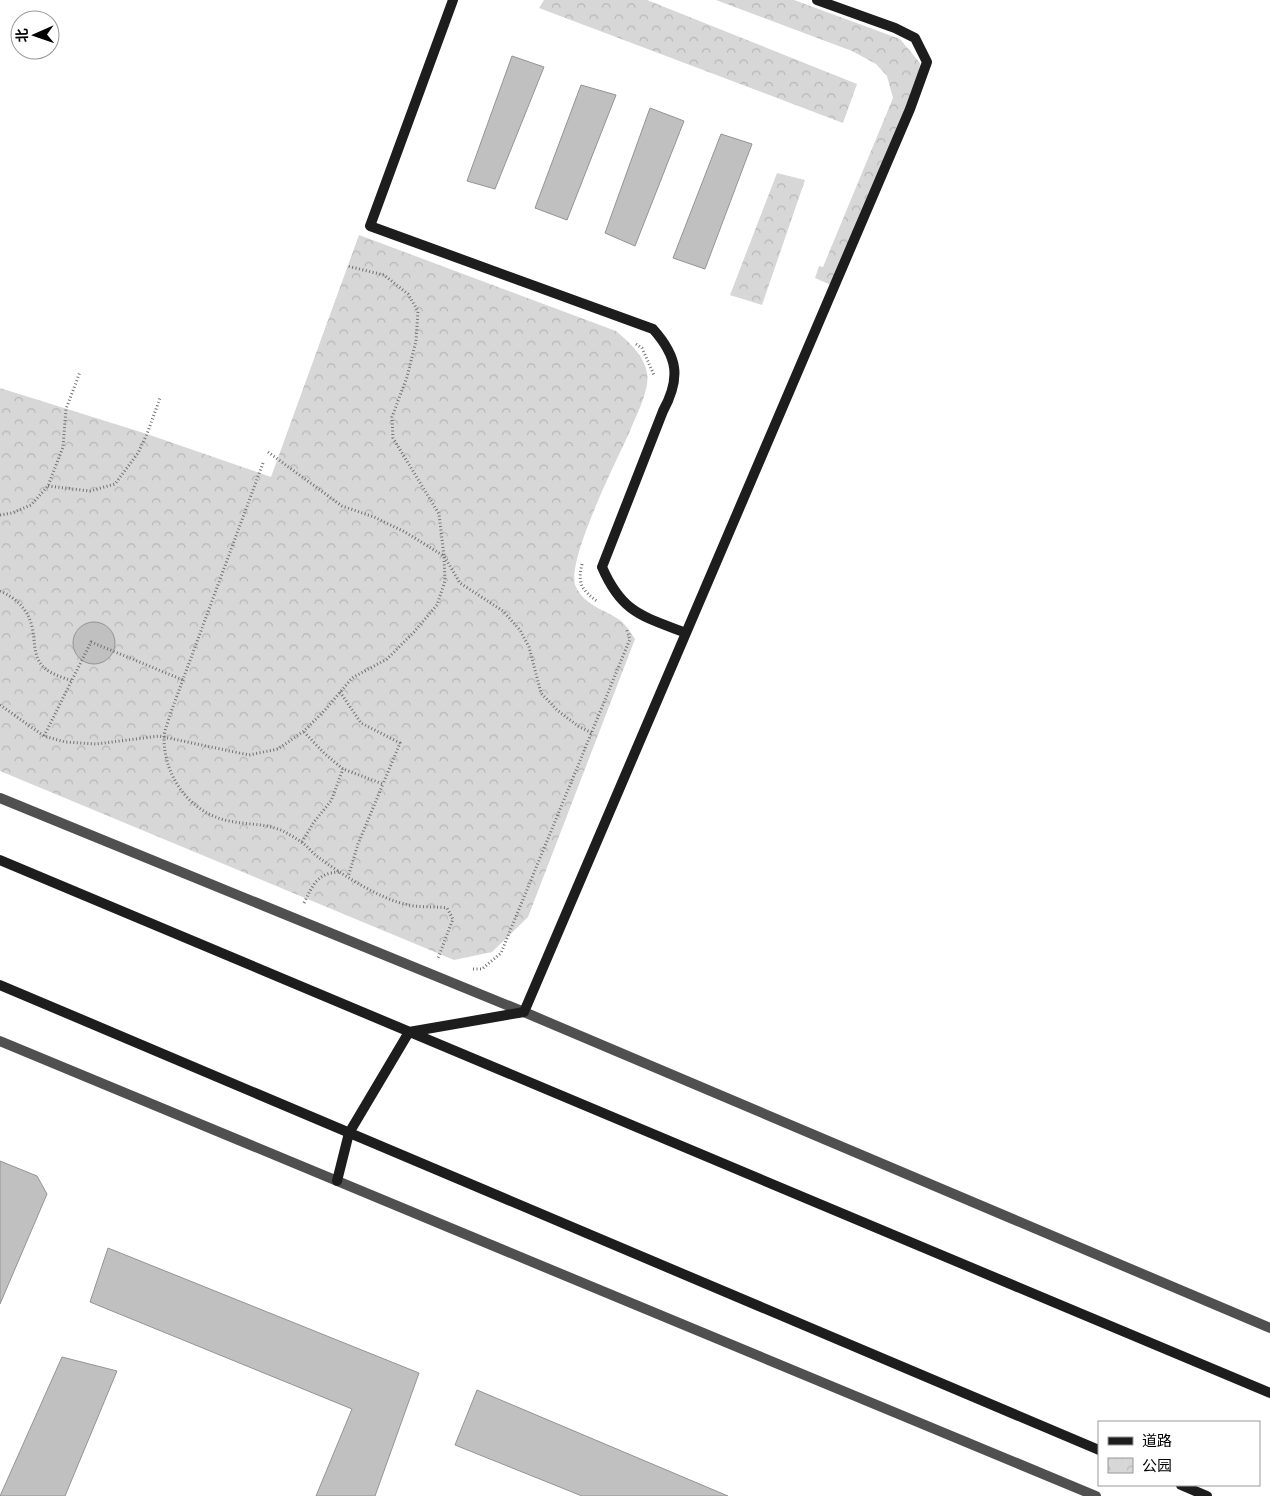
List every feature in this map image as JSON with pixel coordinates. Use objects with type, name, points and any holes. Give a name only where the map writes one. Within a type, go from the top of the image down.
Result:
[{"type":"main road","points":[[453,0],[370,226],[653,329],[665,342],[673,359],[675,377],[672,395],[663,411],[602,567],[611,587],[624,604],[642,616],[686,633]]},
{"type":"main road","points":[[337,1181],[349,1133],[409,1032],[524,1012],[910,109],[927,62],[915,38],[895,28],[817,0]]},
{"type":"main road","points":[[0,860],[1270,1393]]},
{"type":"main road","points":[[0,985],[1098,1450]]},
{"type":"main road","points":[[1183,1486],[1207,1496]]},
{"type":"lane","points":[[0,798],[524,1012],[1270,1328]]},
{"type":"lane","points":[[0,1041],[1096,1496]]},
{"type":"path","points":[[0,705],[44,736],[65,742],[96,744],[134,738],[164,737],[249,755],[278,749],[304,731],[352,678],[386,659],[414,632],[437,604],[445,581],[439,514],[393,438],[392,417],[416,341],[418,311],[408,294],[384,275],[347,266]]},
{"type":"path","points":[[634,343],[642,348],[654,374],[654,382]]},
{"type":"path","points":[[0,515],[12,513],[31,505],[48,486],[64,447],[66,409],[80,372]]},
{"type":"path","points":[[48,486],[90,491],[115,484],[138,453],[160,398]]},
{"type":"path","points":[[268,452],[342,506],[374,517],[405,532],[444,556],[460,584],[503,611],[520,630],[529,647],[541,693],[557,710],[578,726],[592,733]]},
{"type":"path","points":[[264,462],[183,680],[164,737],[168,762],[176,784],[192,803],[208,814],[229,821],[251,823],[280,830],[302,842],[316,856],[340,872],[386,897],[409,906],[447,908],[454,919],[437,961],[444,964]]},
{"type":"path","points":[[583,562],[579,577],[585,592],[600,603]]},
{"type":"path","points":[[0,591],[11,596],[23,607],[32,626],[35,655],[46,670],[72,682]]},
{"type":"path","points":[[466,969],[482,969],[501,953],[630,639],[623,620]]},
{"type":"path","points":[[44,736],[91,642],[183,680]]},
{"type":"path","points":[[340,692],[361,723],[400,743],[358,844],[348,877]]},
{"type":"path","points":[[304,731],[324,753],[343,768],[383,784]]},
{"type":"path","points":[[302,842],[314,822],[331,801],[343,768]]},
{"type":"path","points":[[295,901],[304,904],[320,877],[331,872],[340,872]]},
{"type":"green space","points":[[544,0],[647,0],[857,84],[843,123],[539,8]]},
{"type":"green space","points":[[716,0],[794,0],[900,39],[920,63],[918,83],[831,285],[815,278],[819,266],[823,267],[893,98],[887,76],[876,64],[852,51]]},
{"type":"green space","points":[[777,173],[805,180],[762,305],[730,295]]},
{"type":"green space","points":[[359,235],[616,331],[631,344],[643,360],[647,373],[642,403],[594,510],[574,575],[576,587],[580,594],[596,607],[621,621],[635,639],[528,917],[492,952],[454,960],[0,771],[0,388],[147,434],[271,477]]},
{"type":"building","points":[[512,56],[544,67],[495,189],[467,181]]},
{"type":"building","points":[[581,85],[616,95],[567,220],[535,208]]},
{"type":"building","points":[[650,108],[684,121],[635,246],[605,233]]},
{"type":"building","points":[[721,134],[752,144],[705,269],[673,258]]},
{"type":"building","points":[[98,622],[106,625],[112,631],[115,643],[112,655],[106,661],[90,664],[82,661],[76,655],[73,639],[76,631],[82,625]]},
{"type":"building","points":[[0,1161],[37,1176],[47,1194],[0,1304]]},
{"type":"building","points":[[108,1248],[419,1373],[375,1496],[316,1496],[352,1409],[90,1302]]},
{"type":"building","points":[[62,1357],[117,1371],[65,1496],[0,1496]]},
{"type":"building","points":[[477,1390],[728,1496],[582,1496],[455,1445]]}]
